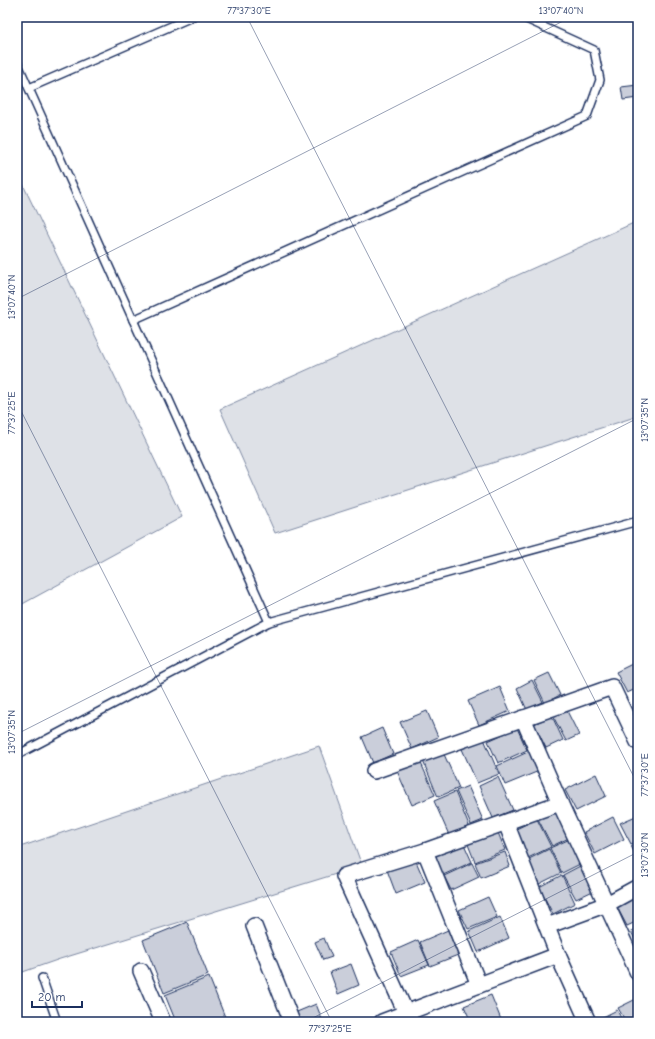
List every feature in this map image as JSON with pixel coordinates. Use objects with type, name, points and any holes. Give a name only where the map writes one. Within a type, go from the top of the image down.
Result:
[{"type":"street","points":[[374,770],[612,687],[638,742]]},
{"type":"street","points":[[523,718],[560,803],[638,973]]},
{"type":"street","points":[[406,1013],[344,876],[425,851],[560,803]]},
{"type":"street","points":[[506,822],[558,955],[588,1022]]},
{"type":"street","points":[[425,851],[479,985]]},
{"type":"street","points":[[547,926],[607,904],[638,888]]},
{"type":"street","points":[[254,926],[292,1022]]},
{"type":"street","points":[[382,1022],[558,955]]},
{"type":"street","points":[[141,970],[163,1022]]},
{"type":"lane","points":[[29,88],[192,17]]},
{"type":"lane","points":[[133,320],[587,116],[600,80],[594,50],[522,17]]},
{"type":"lane","points":[[17,62],[269,622]]},
{"type":"lane","points":[[17,754],[269,622],[638,521]]},
{"type":"lane","points":[[42,978],[57,1022]]},
{"type":"shaded area","points":[[17,172],[182,517],[17,607]]},
{"type":"shaded area","points":[[638,221],[638,416],[275,533],[220,409]]},
{"type":"shaded area","points":[[319,746],[362,866],[60,959],[17,974],[17,848]]},
{"type":"building","points":[[638,85],[638,98],[623,100],[621,87]]},
{"type":"building","points":[[638,661],[638,688],[627,693],[616,672]]},
{"type":"building","points":[[549,673],[560,695],[545,703],[534,680]]},
{"type":"building","points":[[532,680],[543,702],[527,710],[517,688]]},
{"type":"building","points":[[500,687],[510,711],[479,725],[468,701]]},
{"type":"building","points":[[427,711],[438,737],[412,749],[400,722]]},
{"type":"building","points":[[567,711],[579,735],[566,741],[554,718]]},
{"type":"building","points":[[552,716],[563,740],[546,748],[534,724]]},
{"type":"building","points":[[382,728],[393,754],[373,763],[362,737]]},
{"type":"building","points":[[517,728],[527,750],[498,763],[488,741]]},
{"type":"building","points":[[484,739],[499,774],[477,783],[462,749]]},
{"type":"building","points":[[530,751],[539,771],[505,785],[497,766]]},
{"type":"building","points":[[443,752],[459,788],[438,797],[423,761]]},
{"type":"building","points":[[420,761],[435,795],[412,805],[397,771]]},
{"type":"building","points":[[596,774],[606,796],[576,811],[565,790]]},
{"type":"building","points":[[498,777],[513,810],[493,818],[479,786]]},
{"type":"building","points":[[468,786],[483,820],[471,825],[456,791]]},
{"type":"building","points":[[455,792],[469,826],[449,835],[434,801]]},
{"type":"building","points":[[558,809],[571,837],[552,846],[538,819]]},
{"type":"building","points":[[638,815],[638,841],[631,844],[620,823]]},
{"type":"building","points":[[613,817],[624,839],[595,854],[584,832]]},
{"type":"building","points":[[537,819],[551,847],[528,858],[514,830]]},
{"type":"building","points":[[497,830],[505,850],[475,862],[467,842]]},
{"type":"building","points":[[570,839],[582,863],[562,873],[550,848]]},
{"type":"building","points":[[463,842],[472,862],[443,875],[434,855]]},
{"type":"building","points":[[638,842],[638,860],[631,846]]},
{"type":"building","points":[[549,849],[561,873],[539,884],[527,860]]},
{"type":"building","points":[[505,852],[510,866],[481,878],[475,863]]},
{"type":"building","points":[[415,859],[425,882],[396,894],[387,870]]},
{"type":"building","points":[[472,863],[479,877],[451,890],[444,876]]},
{"type":"building","points":[[582,865],[595,890],[576,899],[563,875]]},
{"type":"building","points":[[562,875],[575,903],[553,914],[539,887]]},
{"type":"building","points":[[638,896],[638,921],[627,926],[617,907]]},
{"type":"building","points":[[488,897],[497,917],[468,929],[459,910]]},
{"type":"building","points":[[500,917],[509,938],[478,952],[469,931]]},
{"type":"building","points":[[187,922],[208,975],[164,993],[143,940]]},
{"type":"building","points":[[638,928],[638,947],[631,931]]},
{"type":"building","points":[[448,930],[458,955],[430,966],[420,942]]},
{"type":"building","points":[[324,938],[332,957],[323,960],[315,942]]},
{"type":"building","points":[[418,940],[429,965],[401,976],[391,952]]},
{"type":"building","points":[[351,964],[359,985],[338,994],[330,972]]},
{"type":"building","points":[[209,977],[227,1022],[176,1022],[165,995]]},
{"type":"building","points":[[491,995],[502,1022],[471,1022],[464,1006]]},
{"type":"building","points":[[638,998],[638,1022],[626,1022],[618,1008]]},
{"type":"building","points":[[316,1004],[323,1022],[296,1022],[292,1014]]},
{"type":"building","points":[[617,1010],[623,1022],[598,1022],[597,1020]]}]
